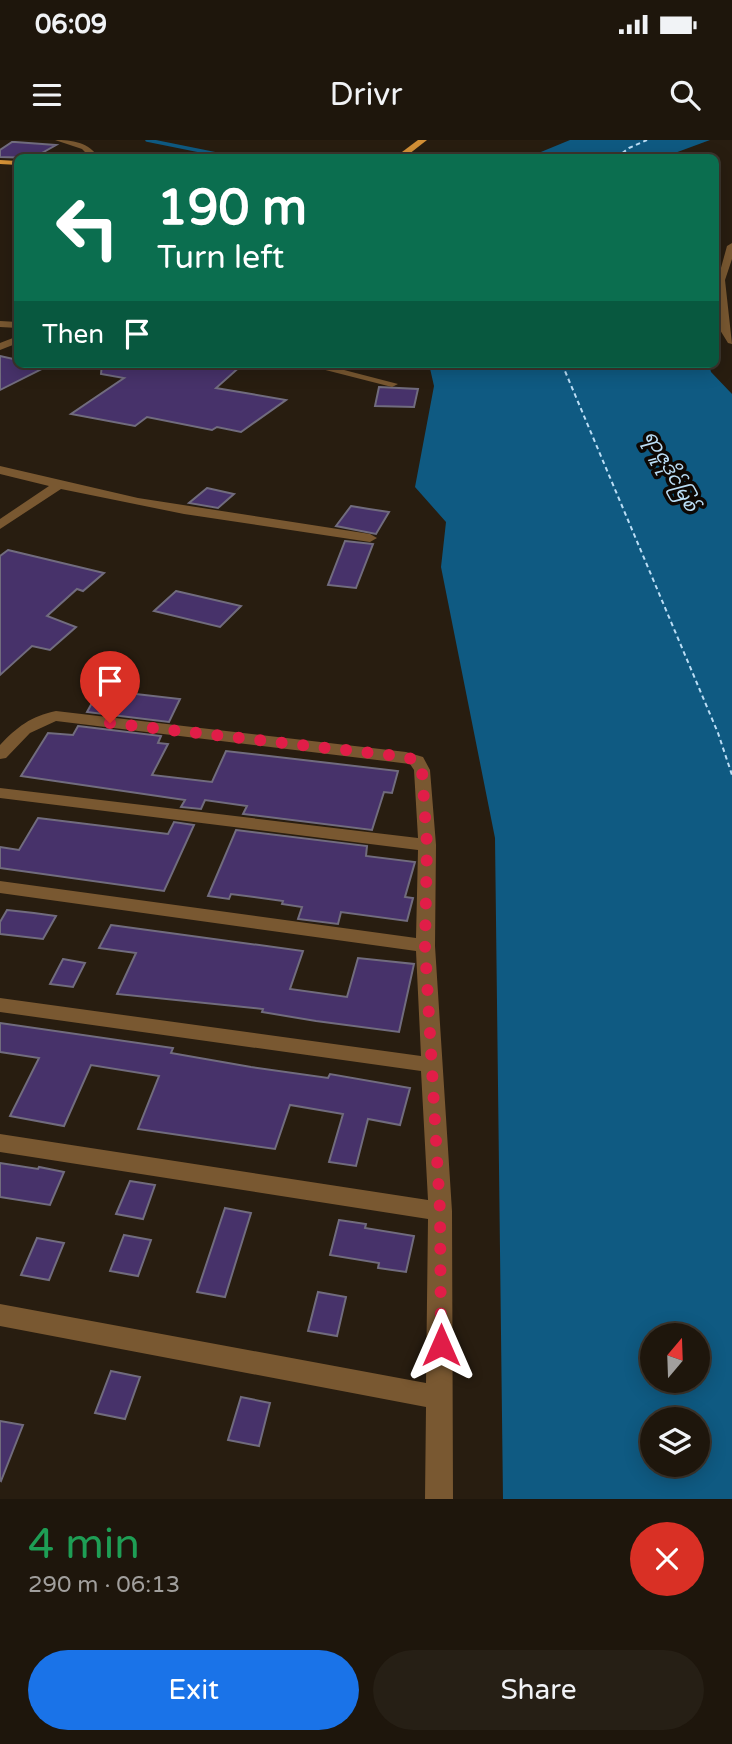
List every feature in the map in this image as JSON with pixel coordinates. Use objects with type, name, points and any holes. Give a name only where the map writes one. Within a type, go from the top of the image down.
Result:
[{"type":"main road","points":[[404,154],[423,140]]},
{"type":"street","points":[[59,140],[86,148],[93,154]]},
{"type":"street","points":[[732,246],[720,280],[725,330],[732,341]]},
{"type":"street","points":[[324,368],[392,384]]},
{"type":"street","points":[[0,470],[58,486],[191,514],[370,538]]},
{"type":"street","points":[[0,525],[58,486]]},
{"type":"street","points":[[0,754],[27,726],[39,719],[56,716],[406,757],[417,761],[422,771],[427,845],[425,946],[440,1211],[439,1499]]},
{"type":"street","points":[[0,793],[427,845]]},
{"type":"street","points":[[0,887],[425,946]]},
{"type":"street","points":[[0,1005],[432,1065]]},
{"type":"street","points":[[0,1143],[440,1211]]},
{"type":"street","points":[[0,1315],[441,1398]]},
{"type":"water","points":[[570,140],[710,140],[672,154],[536,154]]},
{"type":"water","name":"ရာဇူဒိုင်မြစ်","points":[[430,368],[710,368],[732,394],[732,1499],[503,1499],[495,838],[441,567],[446,522],[415,487],[434,386]]},
{"type":"building","points":[[12,142],[56,145],[40,154],[14,154],[14,157],[0,157],[0,150]]},
{"type":"building","points":[[0,356],[14,359],[14,368],[44,368],[0,390]]},
{"type":"building","points":[[102,368],[238,368],[216,388],[286,400],[241,432],[217,427],[212,430],[147,417],[135,426],[71,414],[124,378],[101,374]]},
{"type":"building","points":[[379,387],[418,389],[414,407],[375,406]]},
{"type":"building","points":[[207,488],[234,494],[218,508],[189,503]]},
{"type":"building","points":[[351,506],[389,512],[376,534],[336,526]]},
{"type":"building","points":[[345,541],[373,544],[356,588],[328,585]]},
{"type":"building","points":[[8,550],[104,573],[83,591],[77,589],[47,616],[76,627],[50,650],[32,646],[0,675],[0,556]]},
{"type":"building","points":[[176,591],[241,606],[220,627],[154,611]]},
{"type":"building","points":[[98,692],[180,699],[169,722],[87,712]]},
{"type":"building","points":[[78,726],[161,736],[158,743],[168,744],[152,775],[212,782],[226,751],[398,771],[392,793],[384,792],[372,830],[243,814],[247,806],[205,800],[201,809],[181,807],[185,800],[21,776],[48,733],[73,735]]},
{"type":"building","points":[[38,818],[168,834],[174,822],[194,825],[164,891],[0,868],[0,847],[19,850]]},
{"type":"building","points":[[236,830],[367,846],[366,856],[415,862],[405,897],[413,898],[407,921],[341,912],[338,924],[298,919],[302,907],[282,904],[283,901],[231,894],[229,899],[208,896]]},
{"type":"building","points":[[7,910],[56,916],[43,939],[0,934],[0,922]]},
{"type":"building","points":[[111,925],[303,951],[290,989],[347,997],[358,958],[414,964],[399,1032],[262,1012],[263,1009],[117,994],[136,953],[99,948]]},
{"type":"building","points":[[63,959],[85,963],[73,987],[50,984]]},
{"type":"building","points":[[0,1023],[173,1048],[171,1053],[251,1067],[328,1078],[330,1074],[410,1088],[400,1125],[368,1119],[356,1166],[329,1162],[343,1114],[290,1105],[275,1149],[138,1129],[159,1076],[91,1065],[64,1126],[10,1116],[39,1058],[0,1052]]},
{"type":"building","points":[[0,1163],[64,1172],[50,1205],[0,1197]]},
{"type":"building","points":[[130,1181],[155,1185],[143,1219],[116,1214]]},
{"type":"building","points":[[225,1208],[251,1213],[225,1297],[197,1292]]},
{"type":"building","points":[[339,1220],[366,1224],[365,1228],[414,1236],[406,1272],[378,1268],[379,1263],[330,1255]]},
{"type":"building","points":[[124,1235],[151,1240],[138,1276],[110,1271]]},
{"type":"building","points":[[37,1238],[64,1243],[49,1280],[21,1275]]},
{"type":"building","points":[[318,1292],[346,1297],[337,1336],[308,1331]]},
{"type":"building","points":[[111,1371],[140,1377],[125,1419],[95,1413]]},
{"type":"building","points":[[241,1397],[270,1403],[259,1446],[228,1440]]},
{"type":"building","points":[[0,1421],[23,1425],[1,1481],[0,1480]]},
{"type":"waterway","points":[[147,140],[216,154]]},
{"type":"ferry route","points":[[621,154],[647,140]]},
{"type":"ferry route","points":[[564,368],[718,733],[732,775]]},
{"type":"route","points":[[110,723],[406,757],[417,761],[422,771],[427,845],[425,946],[440,1211],[441,1345]]}]
